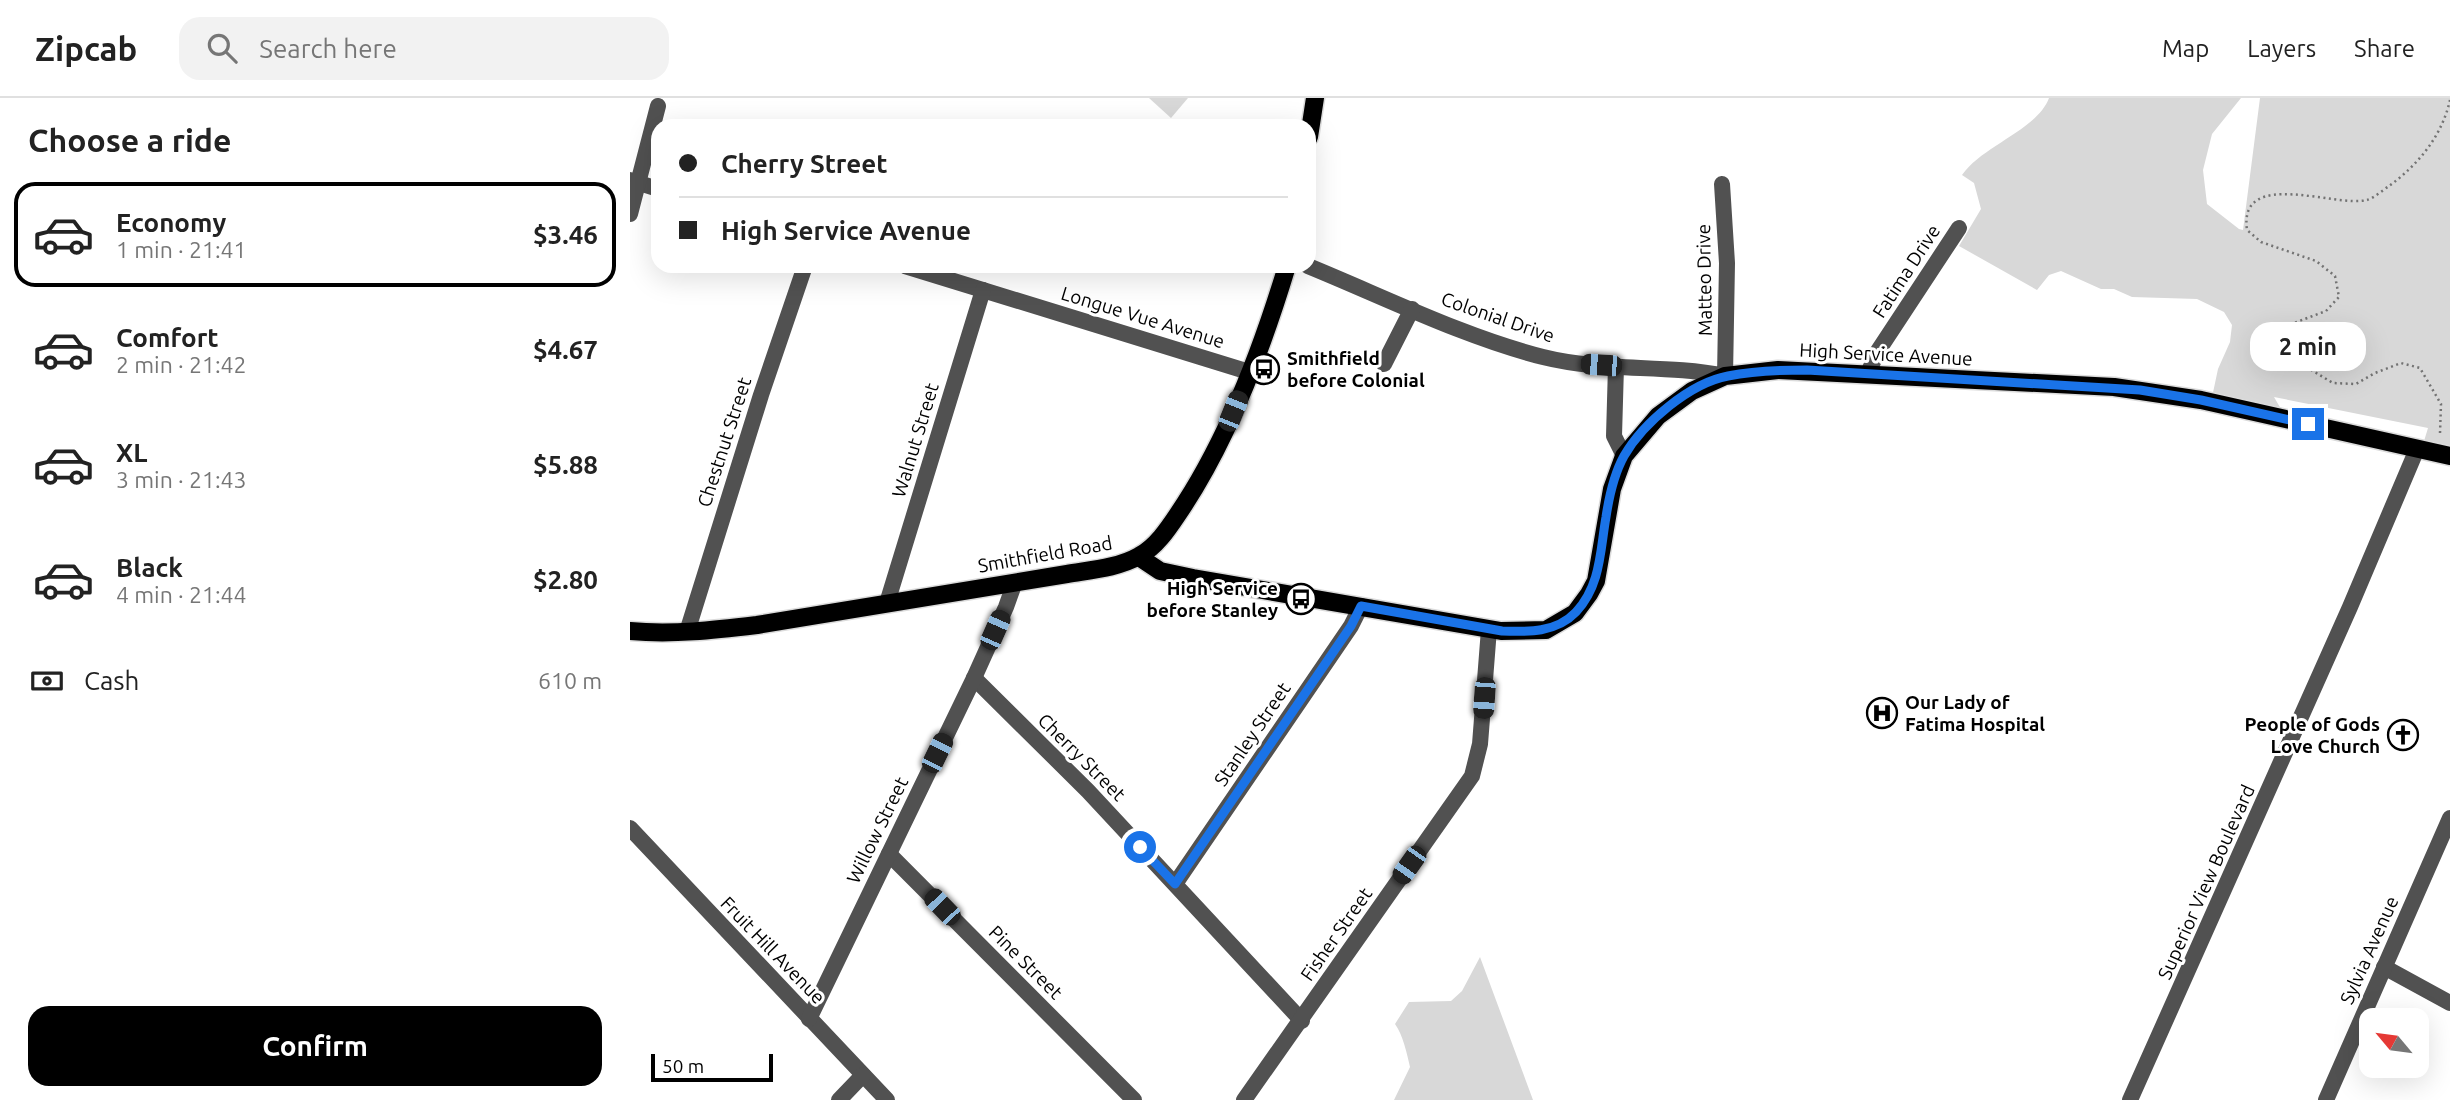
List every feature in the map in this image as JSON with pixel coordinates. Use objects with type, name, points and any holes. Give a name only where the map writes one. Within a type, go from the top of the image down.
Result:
[{"type":"main road","points":[[1312,119],[1315,98]]},
{"type":"main road","name":"Smithfield Road","points":[[630,631],[687,632],[757,625],[1103,568],[1139,557],[1164,534],[1200,482],[1217,450],[1249,372],[1284,273]]},
{"type":"main road","name":"High Service Avenue","points":[[1139,557],[1160,572],[1489,629],[1546,630],[1576,612],[1596,581],[1612,489],[1624,456],[1658,416],[1692,391],[1725,376],[1778,370],[2114,387],[2164,393],[2450,456]]},
{"type":"street","points":[[655,119],[659,106]]},
{"type":"street","points":[[630,214],[635,181],[651,131]]},
{"type":"street","name":"Matteo Drive","points":[[1722,184],[1727,263],[1725,376]]},
{"type":"street","name":"Fatima Drive","points":[[1868,373],[1878,351],[1959,228]]},
{"type":"street","name":"Colonial Drive","points":[[1316,269],[1504,345],[1545,358],[1616,366],[1693,370],[1725,376]]},
{"type":"street","name":"Chestnut Street","points":[[687,632],[761,395],[803,273]]},
{"type":"street","name":"Longue Vue Avenue","points":[[928,273],[1249,372]]},
{"type":"street","name":"Walnut Street","points":[[887,603],[983,290]]},
{"type":"street","points":[[1384,364],[1412,309]]},
{"type":"street","points":[[1616,366],[1614,436],[1624,456]]},
{"type":"street","name":"Superior View Boulevard","points":[[2130,1100],[2350,607],[2417,449]]},
{"type":"street","name":"Willow Street","points":[[809,1019],[974,678],[1015,582]]},
{"type":"street","name":"Stanley Street","points":[[1175,884],[1351,626],[1361,606]]},
{"type":"street","name":"Fisher Street","points":[[1244,1100],[1472,776],[1480,744],[1489,629]]},
{"type":"street","name":"Cherry Street","points":[[974,678],[1088,791],[1302,1021]]},
{"type":"street","name":"Sylvia Avenue","points":[[2326,1100],[2450,818]]},
{"type":"street","name":"Fruit Hill Avenue","points":[[630,828],[887,1100]]},
{"type":"street","name":"Pine Street","points":[[889,853],[1134,1100]]},
{"type":"street","points":[[2384,967],[2450,1003]]},
{"type":"street","points":[[839,1100],[863,1075]]},
{"type":"path","points":[[2440,432],[2441,404],[2420,368],[2400,363],[2356,384],[2333,383],[2288,356],[2280,338],[2286,326],[2326,311],[2339,297],[2335,276],[2316,261],[2261,242],[2247,230],[2245,218],[2251,206],[2260,198],[2276,194],[2367,200],[2400,178],[2424,154],[2437,134],[2450,100]]},
{"type":"shaded area","points":[[1149,98],[1188,98],[1171,118]]},
{"type":"shaded area","points":[[2049,98],[2241,98],[2212,134],[2203,170],[2207,204],[2243,230],[2260,98],[2450,98],[2450,458],[2421,451],[2428,428],[2274,397],[2288,421],[2211,402],[2218,369],[2230,342],[2232,325],[2224,312],[2197,299],[2132,297],[2114,289],[2101,289],[2061,271],[2049,275],[2037,290],[1959,246],[1981,209],[1974,183],[1962,175],[1971,164],[2022,129],[2043,109]]},
{"type":"shaded area","points":[[1480,957],[1533,1100],[1394,1100],[1410,1067],[1395,1024],[1409,1002],[1451,1001],[1462,991]]},
{"type":"place","name":"Smithfield before Colonial","points":[[1264,369]]},
{"type":"place","name":"High Service before Stanley","points":[[1301,599]]},
{"type":"place","name":"Our Lady of Fatima Hospital","points":[[1882,713]]},
{"type":"place","name":"People of Gods Love Church","points":[[2403,735]]},
{"type":"route","points":[[1140,847],[1175,884],[1351,626],[1361,606],[1502,631],[1546,630],[1576,612],[1596,581],[1612,489],[1624,456],[1640,435],[1675,402],[1725,376],[1778,370],[1807,370],[2114,387],[2201,400],[2308,424]]}]
